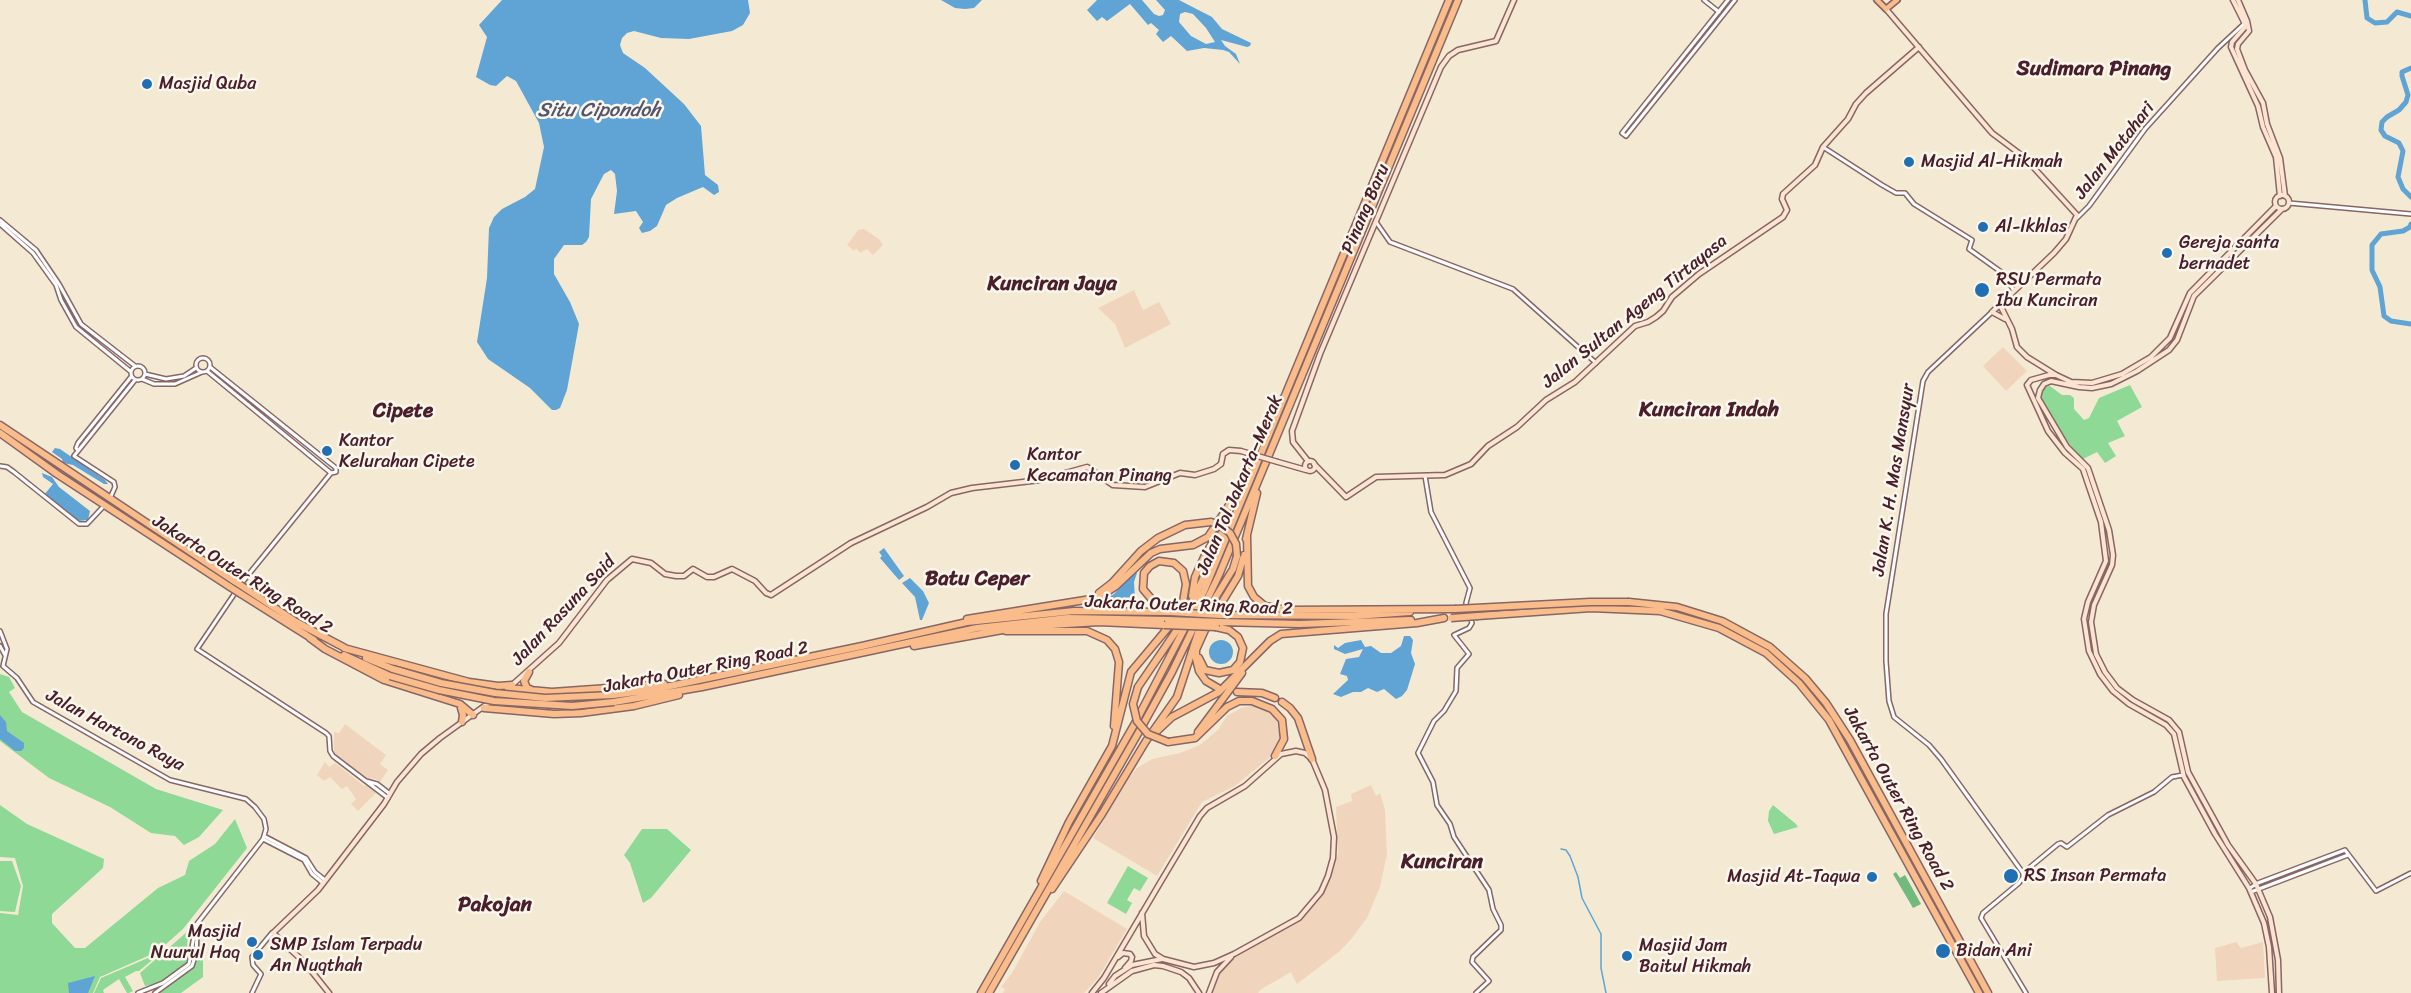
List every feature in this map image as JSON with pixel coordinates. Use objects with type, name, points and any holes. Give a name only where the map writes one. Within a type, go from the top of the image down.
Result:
[{"type":"highway","name":"Jalan Tol Jakarta–Merak","points":[[989,993],[1172,672],[1219,575],[1263,460],[1449,0]]},
{"type":"highway","name":"Jalan Tol Jakarta–Merak","points":[[981,993],[1165,669],[1204,591],[1263,460],[1458,0]]},
{"type":"highway","name":"Jakarta Outer Ring Road 2","points":[[0,425],[232,584]]},
{"type":"highway","name":"Jakarta Outer Ring Road 2","points":[[0,433],[57,474],[243,591],[310,638],[391,672],[495,693],[545,698],[613,699],[702,687],[977,628],[1036,620],[1096,617],[1166,622]]},
{"type":"highway","points":[[1218,688],[1206,681],[1198,669],[1196,653],[1201,637],[1240,571],[1263,460]]},
{"type":"highway","points":[[929,630],[978,615],[1100,596],[1113,589],[1142,559],[1153,552],[1193,545],[1205,539],[1263,460]]},
{"type":"highway","points":[[1244,499],[1226,530],[1213,542],[1193,584],[1191,603],[1182,624],[1138,687],[1133,704],[1137,721],[1148,734],[1168,742],[1185,741],[1201,734],[1219,713],[1230,705],[1239,701],[1255,701],[1272,709],[1282,720],[1284,737],[1275,756]]},
{"type":"highway","points":[[1040,906],[1057,884],[1131,765],[1177,697],[1200,627],[1233,569],[1237,556],[1236,544],[1230,533],[1220,525],[1211,522],[1191,524],[1163,534],[1137,554],[1108,586],[1082,600]]},
{"type":"highway","points":[[1247,535],[1248,586],[1254,597],[1265,606],[1287,610],[1455,609]]},
{"type":"highway","points":[[1030,907],[1061,839],[1107,756],[1117,730],[1126,683],[1131,672],[1141,657],[1172,623],[1185,595],[1186,582],[1183,571],[1174,563],[1159,561],[1146,571],[1142,580],[1143,588],[1154,602],[1171,610]]},
{"type":"highway","points":[[243,591],[344,648],[469,682],[552,692],[692,681]]},
{"type":"highway","name":"Jakarta Outer Ring Road 2","points":[[1219,618],[1355,616],[1590,602],[1629,602],[1677,607],[1722,621],[1770,647],[1809,689],[1851,740],[1988,993]]},
{"type":"highway","name":"Jakarta Outer Ring Road 2","points":[[613,699],[967,622],[1037,613],[1171,610],[1219,618],[1321,623],[1621,608],[1660,611],[1719,628],[1766,653],[1809,689],[1844,744],[1979,993]]},
{"type":"highway","points":[[884,649],[997,630],[1090,622],[1166,622],[1219,618],[1242,644],[1242,658],[1233,670],[1219,673],[1203,668],[1198,657],[1201,637]]},
{"type":"highway","points":[[1131,765],[1167,721],[1216,694],[1273,638],[1288,633],[1372,628],[1447,618]]},
{"type":"highway","points":[[997,630],[1029,633],[1087,631],[1100,635],[1112,644],[1117,655],[1119,673],[1114,725],[1107,756]]},
{"type":"highway","points":[[310,638],[350,663],[384,680],[456,703],[473,715]]},
{"type":"highway","name":"Jakarta Outer Ring Road 2","points":[[344,648],[391,672]]},
{"type":"highway","points":[[1185,741],[1201,729],[1260,650]]},
{"type":"highway","points":[[529,672],[524,685],[533,690]]},
{"type":"highway","points":[[498,686],[502,694]]},
{"type":"highway","points":[[484,708],[554,714],[614,709],[678,696],[702,687]]},
{"type":"highway","points":[[1237,692],[1260,692],[1290,708],[1298,718],[1312,759]]},
{"type":"highway","points":[[494,701],[494,706],[499,710]]},
{"type":"highway","points":[[456,703],[463,711],[462,722]]},
{"type":"main road","name":"Pinang Baru","points":[[1308,461],[1293,442],[1292,431],[1306,388],[1444,61],[1458,50],[1496,41],[1514,0]]},
{"type":"main road","points":[[1877,0],[1992,133],[2024,157],[2076,213],[2077,218]]},
{"type":"main road","points":[[1886,9],[1897,0]]},
{"type":"main road","points":[[2192,294],[2289,203],[2282,196],[2280,155],[2267,124],[2263,103],[2245,70],[2237,49],[2238,44],[2249,31],[2236,0]]},
{"type":"main road","name":"Jalan Sultan Ageng Tirtayasa","points":[[1314,464],[1346,497],[1376,477],[1450,474],[1471,464],[1488,446],[1517,427],[1548,399],[1575,382],[1635,326],[1648,322],[1663,311],[1672,297],[1699,274],[1783,217],[1787,210],[1782,197],[1815,165],[1822,149],[1848,119],[1856,104],[1919,47]]},
{"type":"main road","points":[[2282,196],[2275,201],[2282,209]]},
{"type":"main road","points":[[2277,206],[2192,294],[2170,338],[2151,357],[2109,379],[2072,384],[2051,381],[2044,384],[2040,390],[2039,403],[2067,447],[2088,468],[2109,530],[2113,555],[2112,565],[2094,605],[2091,622],[2096,654],[2105,672],[2117,688],[2179,732],[2188,772],[2211,816],[2255,884],[2270,917],[2279,993]]},
{"type":"main road","name":"Jalan K. H. Mas Mansyur","points":[[1992,312],[2054,253],[2066,239],[2077,218]]},
{"type":"main road","points":[[2000,305],[2013,329],[2017,347],[2039,366],[2072,384]]},
{"type":"main road","points":[[1992,312],[2005,318]]},
{"type":"main road","points":[[2039,366],[2041,377]]},
{"type":"main road","points":[[2056,375],[2031,380],[2027,385],[2048,431],[2065,453],[2083,469],[2101,522],[2106,561],[2088,602],[2084,619],[2089,651],[2100,674],[2113,691],[2129,704],[2171,725],[2183,775],[2215,834],[2249,888],[2266,930],[2272,993]]},
{"type":"main road","points":[[2048,431],[2055,428]]},
{"type":"main road","name":"Jalan Rasuna Said","points":[[273,933],[307,902],[324,882],[397,782],[424,750],[494,701],[529,672],[559,643],[608,580],[632,559],[651,563],[665,574],[676,576],[684,576],[693,569],[711,578],[732,569],[755,581],[771,595],[851,543],[951,493],[972,488],[1040,480],[1087,467],[1113,485],[1145,487],[1180,473],[1196,475],[1217,467],[1221,464],[1223,454],[1229,450],[1247,452],[1306,470]]},
{"type":"main road","points":[[1308,461],[1314,464],[1312,471],[1306,470],[1305,466],[1308,461]]},
{"type":"main road","points":[[1092,993],[1112,965],[1142,913],[1207,808],[1245,786],[1275,756],[1293,750],[1303,752],[1312,759],[1325,790],[1334,837],[1328,876],[1320,892],[1299,918],[1234,954],[1197,967],[1163,959],[1155,954],[1147,943],[1142,913]]},
{"type":"main road","points":[[2249,888],[2255,884]]},
{"type":"main road","points":[[273,933],[305,963],[329,993]]},
{"type":"main road","points":[[1101,993],[1126,967],[1132,957],[1130,954],[1123,953],[1112,965]]},
{"type":"main road","points":[[1209,993],[1217,972],[1234,954]]},
{"type":"main road","points":[[1115,976],[1138,963],[1163,959]]},
{"type":"main road","points":[[1101,993],[1132,971],[1154,965],[1181,972],[1189,978],[1199,993]]},
{"type":"street","points":[[1704,0],[1719,12]]},
{"type":"street","points":[[1624,134],[1728,0]]},
{"type":"street","points":[[1664,83],[1711,32],[1735,0]]},
{"type":"street","name":"Jalan Matahari","points":[[2077,218],[2089,206],[2145,129],[2218,48],[2246,22]]},
{"type":"street","points":[[1706,28],[1711,32]]},
{"type":"street","points":[[1822,149],[1889,189],[1905,194],[1914,204],[1972,240],[1969,249],[2004,274],[2014,291]]},
{"type":"street","points":[[2289,203],[2409,214]]},
{"type":"street","points":[[0,222],[35,249],[59,284],[79,321],[135,366],[141,367],[145,374],[166,380],[184,376],[196,368]]},
{"type":"street","points":[[0,222],[33,252],[56,285],[61,300],[75,325],[130,371],[131,377],[135,380]]},
{"type":"street","points":[[1376,222],[1390,242],[1513,289],[1596,363]]},
{"type":"street","name":"Jalan K. H. Mas Mansyur","points":[[1992,312],[1928,372],[1923,381],[1886,614],[1886,661],[1889,701],[1894,717],[1934,750],[2022,873]]},
{"type":"street","points":[[89,338],[93,333]]},
{"type":"street","points":[[93,341],[93,338],[97,336]]},
{"type":"street","points":[[196,368],[196,362],[202,358],[208,360],[210,367],[336,468],[335,473],[331,473],[231,597],[197,650],[326,733],[330,738],[331,753],[364,781],[372,782],[389,796]]},
{"type":"street","points":[[130,371],[135,366]]},
{"type":"street","points":[[111,496],[115,487],[114,482],[74,456],[135,380],[142,379],[154,384],[175,384],[204,372],[210,367]]},
{"type":"street","points":[[196,368],[331,473]]},
{"type":"street","points":[[142,379],[145,374]]},
{"type":"street","points":[[78,451],[76,448],[78,443],[131,377]]},
{"type":"street","points":[[0,466],[14,472],[79,524],[87,524],[102,508]]},
{"type":"street","points":[[1425,476],[1431,512],[1470,588],[1466,603],[1472,623],[1469,628],[1454,635],[1469,654],[1457,668],[1456,692],[1444,711],[1434,721],[1418,753],[1433,782],[1437,805],[1450,824],[1454,837],[1489,890],[1493,909],[1501,925],[1501,930],[1473,957],[1472,962],[1489,981],[1476,993]]},
{"type":"street","points":[[0,631],[7,649],[5,655]]},
{"type":"street","points":[[0,646],[5,655]]},
{"type":"street","name":"Jalan Hartono Raya","points":[[5,655],[3,666],[17,678],[36,704],[167,779],[246,799],[262,815],[265,825],[263,837]]},
{"type":"street","points":[[2026,993],[1980,917],[2019,883],[2023,877],[2022,873],[2058,844],[2061,843],[2067,847],[2108,815],[2154,792],[2172,777],[2183,775]]},
{"type":"street","points":[[138,993],[159,988],[184,973],[194,963],[197,935],[193,932],[200,918],[263,837],[304,860],[312,874],[324,882]]},
{"type":"street","points":[[2249,888],[2345,850],[2376,891],[2411,873]]},
{"type":"street","points":[[2255,884],[2348,855]]},
{"type":"street","points":[[252,993],[261,974],[253,964],[252,957],[273,933]]},
{"type":"street","points":[[155,993],[159,988]]},
{"type":"shaded area","points":[[864,229],[879,239],[883,245],[873,255],[867,249],[860,253],[856,248],[854,251],[847,245],[858,230]]},
{"type":"shaded area","points":[[1134,290],[1143,310],[1159,302],[1171,324],[1125,348],[1115,324],[1098,308]]},
{"type":"shaded area","points":[[2003,347],[2027,371],[2006,391],[1983,366]]},
{"type":"shaded area","points":[[1250,706],[1257,706],[1276,717],[1280,737],[1278,746],[1268,759],[1235,786],[1202,802],[1157,876],[1093,838],[1137,768],[1152,759],[1180,753],[1200,745],[1218,730],[1227,716]]},
{"type":"shaded area","points":[[345,724],[386,755],[380,764],[388,770],[380,782],[376,779],[364,778],[334,754],[334,732],[339,733]]},
{"type":"shaded area","points":[[325,762],[329,767],[335,763],[363,785],[377,792],[358,811],[351,804],[356,799],[347,786],[342,789],[330,777],[324,781],[317,775]]},
{"type":"shaded area","points":[[1371,785],[1376,796],[1380,793],[1385,810],[1387,854],[1380,887],[1367,918],[1352,938],[1340,951],[1297,984],[1291,972],[1258,993],[1211,993],[1220,972],[1236,957],[1299,920],[1316,903],[1332,874],[1338,853],[1336,807],[1352,801],[1351,794]]},
{"type":"shaded area","points":[[1064,891],[1127,929],[1098,978],[1084,993],[1003,993],[1005,989],[1001,987],[1012,973],[1040,922]]},
{"type":"shaded area","points":[[2236,942],[2241,948],[2263,942],[2265,978],[2217,981],[2215,948]]},
{"type":"green space","points":[[2130,385],[2142,407],[2117,421],[2125,436],[2108,443],[2116,456],[2105,463],[2097,452],[2083,459],[2077,454],[2055,425],[2041,399],[2042,392],[2050,386],[2062,395],[2070,395],[2074,398],[2074,409],[2084,420],[2089,418],[2099,398]]},
{"type":"green space","points":[[0,674],[9,677],[15,688],[9,692],[22,712],[156,789],[223,810],[199,837],[184,845],[175,836],[151,833],[110,807],[49,778],[0,741]]},
{"type":"green space","points":[[0,805],[27,824],[104,859],[103,868],[52,914],[52,923],[75,948],[85,948],[158,888],[185,875],[189,861],[215,844],[235,819],[247,848],[183,929],[157,952],[100,977],[93,993],[0,993],[0,913],[18,915],[23,886],[15,858],[0,857]]},
{"type":"green space","points":[[1773,805],[1798,827],[1774,834],[1768,821],[1769,811]]},
{"type":"green space","points":[[642,829],[667,829],[691,850],[651,898],[643,903],[630,863],[624,855]]},
{"type":"green space","points":[[0,861],[12,861],[21,886],[15,912],[0,911]]},
{"type":"green space","points":[[1128,866],[1148,878],[1140,891],[1134,888],[1127,900],[1132,903],[1126,914],[1107,903]]},
{"type":"green space","points":[[1896,872],[1900,878],[1905,875],[1921,904],[1913,908],[1893,874]]},
{"type":"green space","points":[[188,931],[186,965],[163,983],[145,986],[140,973]]},
{"type":"green space","points":[[199,938],[203,955],[203,977],[181,993],[160,993],[188,969]]},
{"type":"green space","points":[[157,956],[139,971],[125,977],[133,991],[127,993],[119,979],[103,990],[104,993],[94,993],[101,978]]},
{"type":"water","name":"Situ Cipondoh","points":[[502,0],[748,0],[750,13],[743,25],[732,31],[689,39],[661,38],[634,31],[622,38],[620,45],[623,53],[645,68],[684,104],[701,126],[705,175],[718,185],[719,192],[714,195],[703,187],[677,198],[666,205],[657,226],[642,233],[639,228],[643,222],[636,211],[614,214],[617,191],[615,174],[611,170],[604,174],[591,199],[589,237],[582,245],[564,245],[554,259],[554,274],[579,324],[567,390],[560,408],[556,410],[552,410],[530,388],[488,359],[477,342],[487,278],[489,228],[494,217],[502,209],[535,189],[544,147],[539,123],[516,81],[507,76],[496,86],[476,77],[487,37],[479,25]]},
{"type":"water","points":[[941,0],[982,0],[974,8],[965,9],[955,8]]},
{"type":"water","points":[[1097,0],[1142,0],[1154,14],[1159,16],[1163,15],[1165,10],[1156,0],[1179,0],[1212,17],[1222,29],[1251,43],[1247,47],[1221,40],[1236,54],[1240,64],[1229,52],[1223,50],[1204,48],[1187,51],[1171,36],[1163,42],[1156,34],[1159,30],[1151,23],[1148,25],[1130,4],[1107,21],[1102,17],[1097,21],[1087,10]],"holes":[[[1185,12],[1193,14],[1206,28],[1215,42],[1206,44],[1191,36],[1179,22],[1180,14]]]},
{"type":"water","points":[[55,448],[60,449],[108,484],[104,484],[73,465],[63,463],[62,459],[52,452]]},
{"type":"water","points":[[42,473],[52,477],[59,487],[90,511],[88,520],[79,521],[44,495],[53,484],[43,477]]},
{"type":"water","points":[[884,548],[904,576],[899,580],[880,558],[882,556],[879,552]]},
{"type":"water","points":[[1135,572],[1137,573],[1134,582],[1135,599],[1102,601],[1114,594]]},
{"type":"water","points":[[910,578],[923,591],[929,603],[922,620],[920,620],[915,597],[902,583]]},
{"type":"water","points":[[1404,636],[1410,636],[1413,640],[1411,653],[1415,664],[1407,690],[1402,696],[1396,699],[1384,689],[1377,692],[1368,688],[1341,697],[1333,694],[1348,680],[1347,676],[1340,674],[1346,659],[1359,657],[1363,649],[1345,654],[1334,649],[1334,645],[1338,648],[1345,643],[1361,640],[1365,647],[1371,646],[1381,653],[1391,653],[1401,646]]},
{"type":"water","points":[[1221,640],[1229,644],[1233,652],[1229,660],[1221,664],[1213,660],[1209,652],[1213,644]]},
{"type":"water","points":[[0,715],[6,722],[7,731],[24,743],[21,751],[15,751],[0,739]]},
{"type":"water","points":[[95,976],[88,993],[69,993],[68,983]]},
{"type":"waterway","points":[[2365,0],[2367,18],[2375,23],[2387,22],[2397,12],[2411,16]]},
{"type":"waterway","points":[[2411,68],[2402,72],[2408,95],[2406,102],[2382,122],[2381,130],[2385,136],[2399,143],[2403,151],[2398,177],[2403,189],[2411,197]]},
{"type":"waterway","points":[[2411,224],[2403,231],[2381,234],[2372,245],[2372,270],[2380,287],[2384,316],[2391,321],[2411,324]]},
{"type":"waterway","points":[[1561,849],[1566,850],[1570,856],[1578,877],[1582,898],[1601,934],[1601,968],[1606,993]]},
{"type":"place","name":"Masjid Quba","points":[[147,84]]},
{"type":"place","name":"Masjid Al-Hikmah","points":[[1909,162]]},
{"type":"place","name":"Al-Ikhlas","points":[[1983,227]]},
{"type":"place","name":"Gereja santa bernadet","points":[[2167,253]]},
{"type":"place","name":"RSU Permata Ibu Kunciran","points":[[1982,290]]},
{"type":"place","name":"Kantor Kelurahan Cipete","points":[[327,451]]},
{"type":"place","name":"Kantor Kecamatan Pinang","points":[[1015,465]]},
{"type":"place","name":"RS Insan Permata","points":[[2011,876]]},
{"type":"place","name":"Masjid At-Taqwa","points":[[1872,877]]},
{"type":"place","name":"Masjid Nuurul Haq","points":[[252,942]]},
{"type":"place","name":"Bidan Ani","points":[[1943,951]]},
{"type":"place","name":"SMP Islam Terpadu An Nuqthah","points":[[258,955]]},
{"type":"place","name":"Masjid Jam Baitul Hikmah","points":[[1627,956]]},
{"type":"district","name":"Sudimara Pinang","points":[[2094,70]]},
{"type":"district","name":"Kunciran Jaya","points":[[1052,285]]},
{"type":"district","name":"Kunciran Indah","points":[[1709,411]]},
{"type":"district","name":"Cipete","points":[[403,412]]},
{"type":"district","name":"Batu Ceper","points":[[977,580]]},
{"type":"district","name":"Kunciran","points":[[1442,863]]},
{"type":"district","name":"Pakojan","points":[[495,906]]}]
